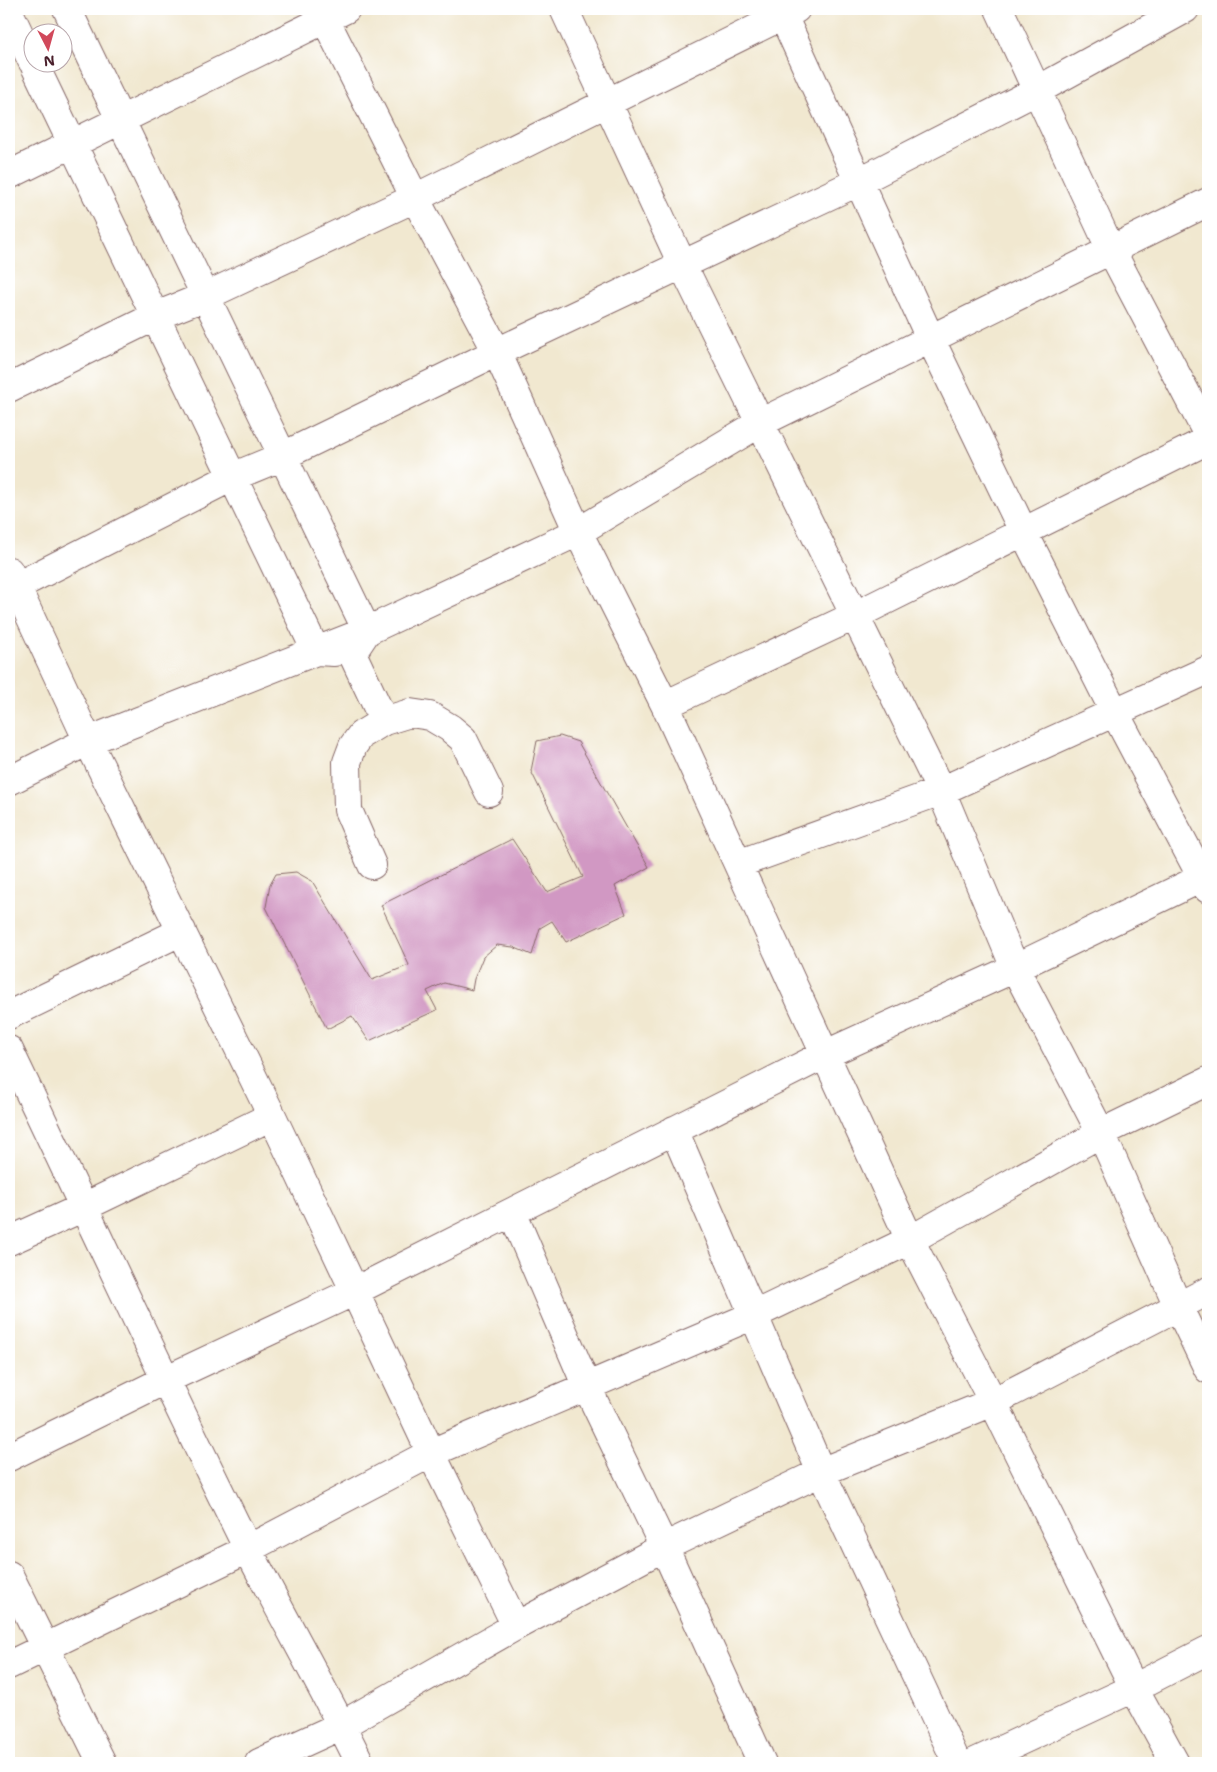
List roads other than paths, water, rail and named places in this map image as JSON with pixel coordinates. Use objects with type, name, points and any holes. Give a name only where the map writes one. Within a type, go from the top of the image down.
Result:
[{"type":"street","points":[[67,9],[367,631]]},
{"type":"street","points":[[564,9],[684,266],[941,791],[1015,968],[1101,1133],[1208,1369]]},
{"type":"street","points":[[1000,9],[1111,250],[1208,436]]},
{"type":"street","points":[[516,1626],[431,1453],[272,1116],[11,582],[232,477],[283,456],[497,352],[684,266],[860,181],[1038,90],[1185,9]]},
{"type":"street","points":[[9,388],[156,316],[206,296],[415,198],[609,103],[786,11],[930,338],[1023,531],[1115,713],[1207,880],[824,1056],[355,1291],[165,1380],[9,1457]]},
{"type":"street","points":[[9,12],[22,39]]},
{"type":"street","points":[[9,175],[121,121],[330,12],[415,198],[497,352],[578,532],[665,704],[824,1056],[910,1240],[1134,1688],[1175,1763]]},
{"type":"street","points":[[38,72],[316,651]]},
{"type":"street","points":[[9,781],[88,741],[367,631],[578,532],[760,423],[1208,202]]},
{"type":"street","points":[[665,704],[856,615],[1208,440]]},
{"type":"street","points":[[352,653],[367,631]]},
{"type":"street","points":[[316,651],[352,653]]},
{"type":"street","points":[[352,653],[384,721]]},
{"type":"street","points":[[738,864],[941,791],[1208,670]]},
{"type":"street","points":[[372,865],[348,810],[347,762],[353,746],[361,736],[384,721],[410,713],[430,716],[450,728],[463,739],[489,792]]},
{"type":"street","points":[[9,1014],[182,931]]},
{"type":"street","points":[[9,1050],[165,1380],[248,1549],[342,1725],[360,1763]]},
{"type":"street","points":[[9,1665],[248,1549],[431,1453],[754,1315],[910,1240],[1101,1133],[1208,1080]]},
{"type":"street","points":[[9,1241],[272,1116]]},
{"type":"street","points":[[674,1130],[821,1472],[957,1763]]},
{"type":"street","points":[[512,1212],[587,1387],[664,1547],[762,1763]]},
{"type":"street","points":[[259,1763],[342,1725],[516,1626],[664,1547],[821,1472],[992,1402],[1208,1291]]},
{"type":"street","points":[[9,1575],[102,1763]]},
{"type":"street","points":[[973,1763],[1134,1688],[1208,1650]]}]
